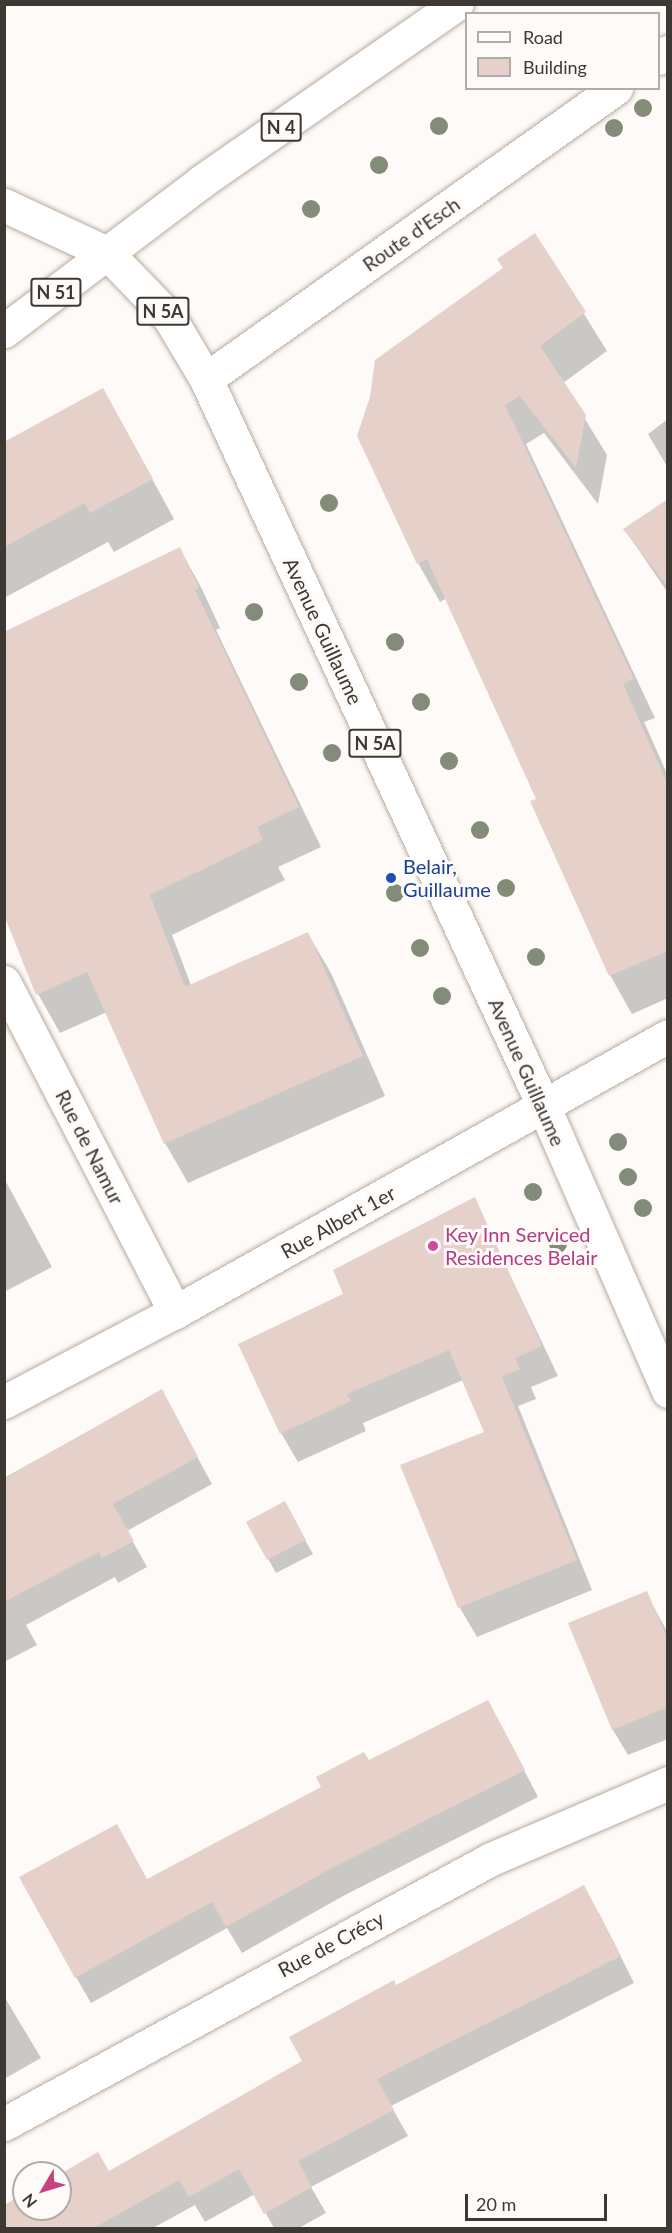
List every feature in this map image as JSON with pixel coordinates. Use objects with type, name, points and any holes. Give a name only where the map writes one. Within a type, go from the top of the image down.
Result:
[{"type":"street","name":"N 4","points":[[107,253],[202,181],[457,4]]},
{"type":"street","name":"Route d'Esch","points":[[206,379],[613,90]]},
{"type":"street","points":[[4,205],[107,253]]},
{"type":"street","name":"N 51","points":[[4,331],[107,253]]},
{"type":"street","name":"Avenue Guillaume","points":[[107,253],[169,317],[206,379],[544,1107],[668,1391]]},
{"type":"street","name":"Rue de Namur","points":[[4,982],[175,1312]]},
{"type":"street","name":"Rue Albert 1er","points":[[4,1402],[175,1312],[668,1036]]},
{"type":"street","name":"Rue de Crécy","points":[[4,2124],[491,1859],[668,1783]]},
{"type":"building","points":[[535,233],[586,312],[540,346],[586,415],[576,468],[520,396],[505,405],[634,679],[623,684],[668,785],[668,951],[609,976],[530,801],[536,799],[427,559],[417,564],[357,436],[370,397],[375,360],[503,268],[497,259]]},
{"type":"building","points":[[103,388],[153,479],[90,513],[85,503],[4,547],[4,442]]},
{"type":"building","points":[[668,499],[668,587],[623,529]]},
{"type":"building","points":[[180,547],[199,588],[195,590],[299,807],[257,827],[263,840],[150,895],[185,987],[308,932],[363,1056],[164,1144],[87,972],[36,995],[4,915],[4,632]]},
{"type":"building","points":[[475,1197],[542,1346],[515,1358],[520,1369],[502,1377],[577,1560],[458,1608],[400,1465],[484,1432],[449,1350],[347,1394],[351,1401],[280,1434],[238,1344],[343,1294],[333,1270]]},
{"type":"building","points":[[162,1389],[198,1457],[113,1504],[134,1541],[102,1558],[99,1552],[4,1602],[4,1479]]},
{"type":"building","points":[[285,1501],[306,1540],[267,1560],[246,1522]]},
{"type":"building","points":[[647,1591],[668,1640],[668,1707],[612,1730],[568,1623]]},
{"type":"building","points":[[488,1700],[525,1770],[330,1869],[226,1927],[212,1902],[75,1978],[19,1877],[117,1824],[147,1879],[321,1787],[316,1777],[364,1752],[369,1760]]},
{"type":"building","points":[[584,1885],[621,1956],[377,2079],[394,2110],[298,2161],[312,2187],[264,2214],[239,2169],[189,2197],[179,2180],[92,2229],[4,2229],[4,2205],[12,2201],[12,2221],[72,2221],[72,2167],[98,2152],[109,2171],[302,2061],[289,2037],[394,1980],[396,1985]]},
{"type":"place","name":"Belair, Guillaume","points":[[391,878]]},
{"type":"place","name":"Key Inn Serviced Residences Belair","points":[[433,1246]]}]
